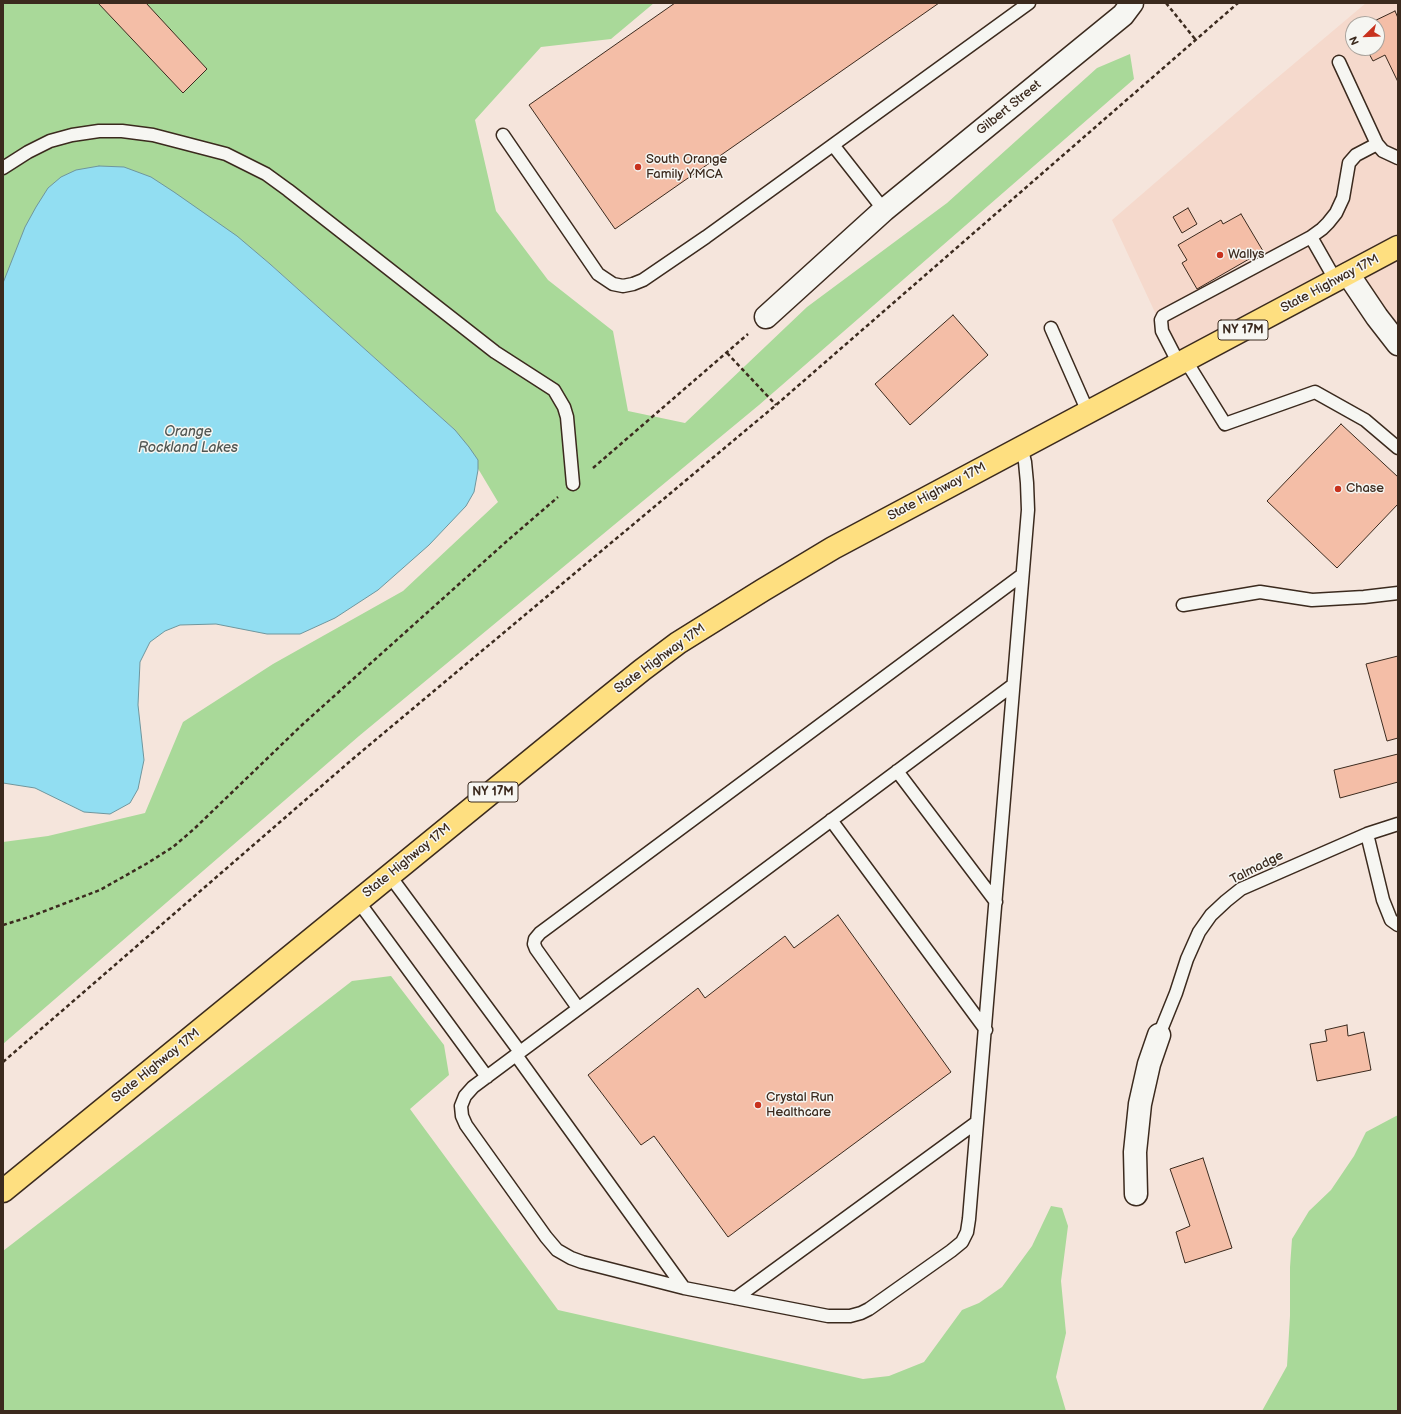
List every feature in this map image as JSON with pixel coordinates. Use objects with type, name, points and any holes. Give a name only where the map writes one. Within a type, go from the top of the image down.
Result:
[{"type":"main road","name":"State Highway 17M","points":[[3,1191],[601,703],[678,643],[833,548],[1398,247]]},
{"type":"street","name":"Gilbert Street","points":[[766,317],[884,210],[1123,15],[1132,3]]},
{"type":"street","points":[[1342,277],[1377,317],[1398,344]]},
{"type":"street","points":[[1136,1194],[1135,1152],[1140,1104],[1149,1064],[1159,1035]]},
{"type":"lane","points":[[503,135],[598,274],[613,284],[623,286],[633,284],[643,280],[706,237],[1030,3]]},
{"type":"lane","points":[[1339,62],[1377,144],[1383,151],[1398,158]]},
{"type":"lane","points":[[3,168],[28,152],[50,141],[72,135],[98,131],[122,131],[153,135],[226,154],[266,174],[496,352],[554,390],[564,407],[567,417],[573,484]]},
{"type":"lane","points":[[1377,144],[1356,155],[1349,163],[1344,198],[1336,213],[1328,223],[1312,236],[1163,316],[1160,320],[1160,326],[1182,362],[1225,424],[1315,392],[1365,420],[1398,448]]},
{"type":"lane","points":[[833,145],[884,210]]},
{"type":"lane","points":[[1312,236],[1342,277]]},
{"type":"lane","points":[[1050,328],[1088,412]]},
{"type":"lane","points":[[1013,684],[518,1053],[473,1087],[464,1096],[461,1106],[462,1116],[466,1125],[557,1250],[582,1262],[684,1288],[828,1316],[850,1316],[869,1309],[962,1242],[967,1232],[969,1219],[986,1030],[1028,510],[1028,482],[1021,447]]},
{"type":"lane","points":[[578,1008],[536,948],[534,944],[535,939],[540,933],[1022,576]]},
{"type":"lane","points":[[1184,605],[1260,592],[1312,600],[1364,597],[1398,593]]},
{"type":"lane","points":[[897,771],[996,902]]},
{"type":"lane","points":[[831,820],[986,1030]]},
{"type":"lane","name":"Talmadge","points":[[1159,1035],[1176,993],[1187,959],[1199,932],[1211,915],[1240,889],[1367,834],[1398,824]]},
{"type":"lane","points":[[1367,834],[1383,900],[1391,920],[1398,925]]},
{"type":"lane","points":[[390,876],[518,1053],[684,1288]]},
{"type":"lane","points":[[358,901],[487,1077]]},
{"type":"lane","points":[[736,1298],[977,1122]]},
{"type":"path","points":[[1166,3],[1195,39]]},
{"type":"path","points":[[3,1062],[355,756],[776,405],[1238,3]]},
{"type":"path","points":[[3,925],[29,917],[100,890],[173,848],[200,824],[303,724],[507,541],[727,353],[766,317]]},
{"type":"path","points":[[727,353],[776,405]]},
{"type":"shaded area","points":[[1366,3],[1398,3],[1398,344],[1347,274],[1179,364],[1112,220],[1345,21],[1345,56],[1385,56],[1385,16],[1351,16]]},
{"type":"green space","points":[[3,3],[654,3],[611,39],[541,47],[475,120],[496,211],[548,280],[613,331],[628,411],[685,423],[807,307],[947,203],[1097,68],[1130,54],[1134,79],[759,405],[359,736],[3,1044],[3,842],[48,836],[145,813],[183,722],[273,664],[403,591],[498,502],[455,430],[270,264],[237,237],[3,352]]},
{"type":"green space","points":[[391,976],[444,1045],[449,1075],[410,1109],[558,1310],[863,1379],[889,1376],[924,1362],[962,1310],[979,1303],[1002,1287],[1032,1246],[1051,1206],[1062,1208],[1068,1226],[1061,1281],[1066,1333],[1056,1377],[1066,1411],[3,1411],[3,1251],[352,981]]},
{"type":"green space","points":[[1398,1115],[1398,1411],[1262,1411],[1287,1366],[1292,1239],[1309,1211],[1331,1190],[1354,1156],[1366,1132]]},
{"type":"water","name":"Orange Rockland Lakes","points":[[99,166],[124,167],[151,177],[237,236],[455,430],[478,460],[478,470],[474,492],[466,506],[429,545],[378,590],[335,618],[300,634],[267,634],[216,624],[180,625],[165,631],[150,642],[140,662],[138,705],[144,760],[138,789],[130,803],[110,814],[84,812],[35,788],[3,783],[3,283],[25,227],[48,188],[61,177],[76,170]]},
{"type":"building","points":[[98,3],[146,3],[207,69],[183,93]]},
{"type":"building","name":"South Orange Family YMCA","points":[[675,3],[939,3],[615,229],[529,105]]},
{"type":"building","points":[[1395,11],[1398,18],[1398,82],[1385,55],[1385,16]]},
{"type":"building","points":[[1370,56],[1383,56],[1373,61]]},
{"type":"building","points":[[1188,208],[1197,224],[1182,233],[1173,217]]},
{"type":"building","name":"Wallys","points":[[1241,214],[1263,251],[1197,289],[1182,263],[1187,260],[1178,245],[1221,220],[1223,224]]},
{"type":"building","points":[[953,315],[988,355],[910,425],[875,384]]},
{"type":"building","name":"Chase","points":[[1341,424],[1398,477],[1398,504],[1337,568],[1267,501]]},
{"type":"building","points":[[1398,656],[1398,738],[1387,741],[1366,664]]},
{"type":"building","points":[[1398,754],[1398,782],[1340,798],[1334,770]]},
{"type":"building","name":"Crystal Run Healthcare","points":[[838,915],[951,1072],[728,1237],[654,1136],[641,1145],[588,1075],[698,988],[705,998],[785,936],[794,948]]},
{"type":"building","points":[[1347,1025],[1348,1036],[1364,1032],[1371,1070],[1317,1081],[1310,1044],[1327,1041],[1325,1030]]},
{"type":"building","points":[[1203,1158],[1232,1248],[1185,1263],[1176,1232],[1190,1226],[1170,1169]]},
{"type":"place","name":"South Orange Family YMCA","points":[[638,167]]},
{"type":"place","name":"Wallys","points":[[1220,255]]},
{"type":"place","name":"Chase","points":[[1338,489]]},
{"type":"place","name":"Crystal Run Healthcare","points":[[758,1105]]}]
